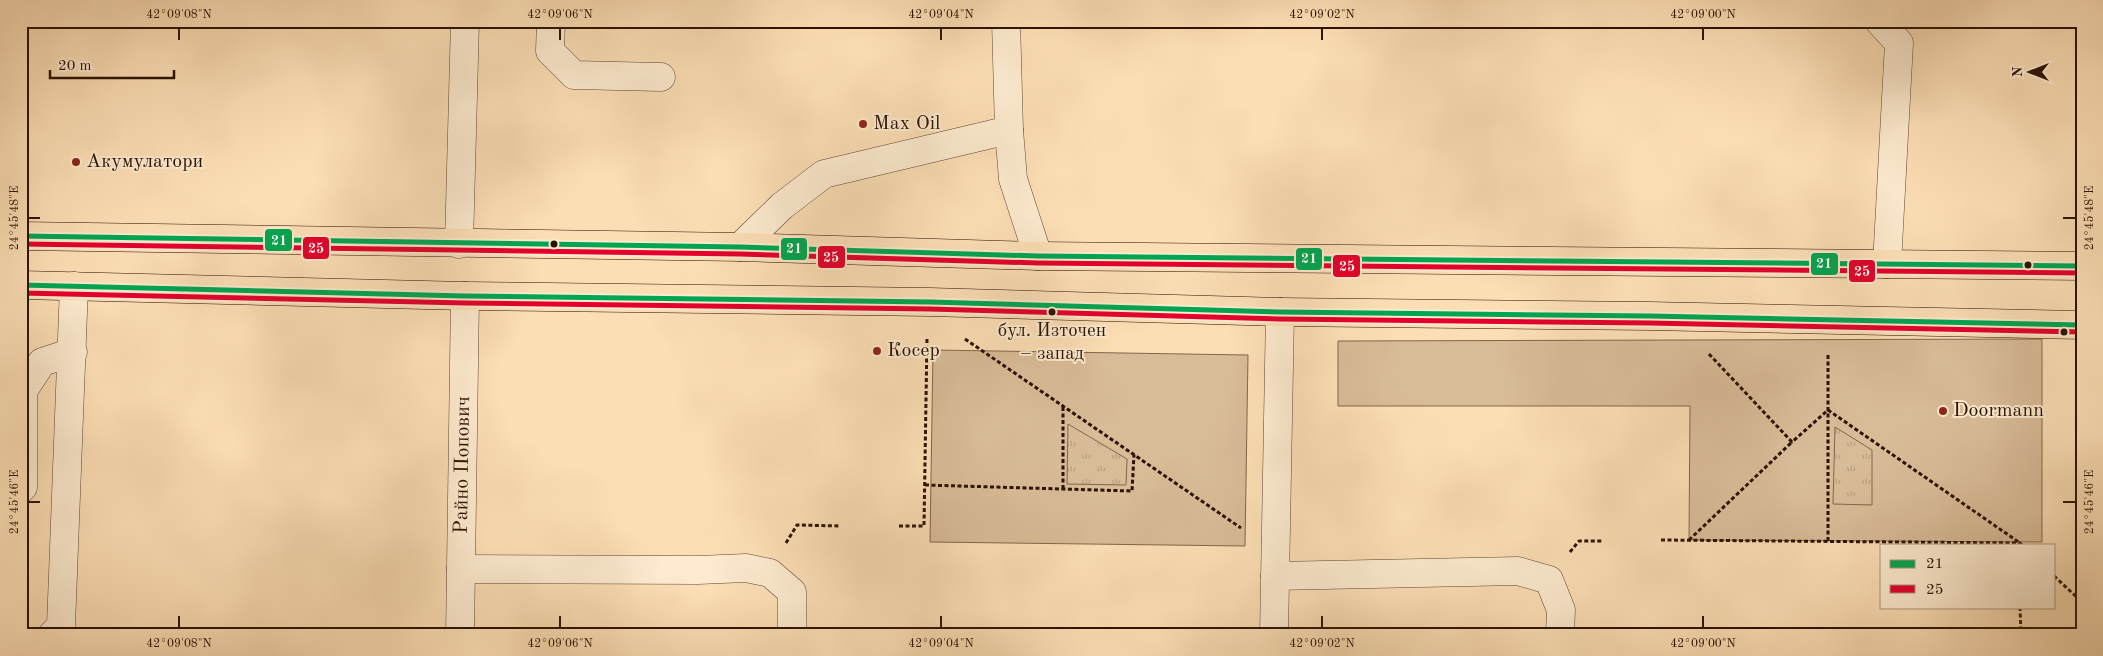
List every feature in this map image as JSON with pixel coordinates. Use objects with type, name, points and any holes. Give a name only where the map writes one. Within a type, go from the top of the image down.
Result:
[{"type":"main road","points":[[21,236],[740,247],[1038,256],[2082,266]]},
{"type":"main road","points":[[21,285],[465,296],[930,302],[1280,312],[1650,316],[2082,325]]},
{"type":"street","points":[[459,244],[465,21]]},
{"type":"street","points":[[551,21],[550,51],[574,75],[661,77]]},
{"type":"street","points":[[1006,21],[1009,130],[1013,179],[1038,256]]},
{"type":"street","points":[[1879,21],[1899,43],[1887,264]]},
{"type":"street","points":[[740,247],[782,206],[824,174],[1009,130]]},
{"type":"street","points":[[52,635],[61,626],[73,352],[74,286]]},
{"type":"street","name":"Райно Попович","points":[[462,634],[461,569],[465,296]]},
{"type":"street","points":[[1274,635],[1280,312]]},
{"type":"street","points":[[21,489],[23,487],[23,390],[42,362],[73,352]]},
{"type":"street","points":[[1275,564],[1518,571],[1549,580],[1561,610],[1560,635]]},
{"type":"street","points":[[461,569],[698,570],[746,568],[770,573],[792,592],[792,635]]},
{"type":"path","points":[[899,526],[924,526],[927,336]]},
{"type":"path","points":[[962,338],[1134,454],[1275,564]]},
{"type":"path","points":[[1702,349],[1709,354],[1792,442]]},
{"type":"path","points":[[1828,354],[1828,541]]},
{"type":"path","points":[[1062,489],[1063,406]]},
{"type":"path","points":[[1689,540],[1828,410]]},
{"type":"path","points":[[1828,410],[2020,544]]},
{"type":"path","points":[[925,485],[1132,491],[1134,454]]},
{"type":"path","points":[[809,525],[840,526]]},
{"type":"path","points":[[1579,541],[1602,540]]},
{"type":"path","points":[[1661,540],[2020,544]]},
{"type":"path","points":[[2056,578],[2082,602]]},
{"type":"path","points":[[2020,608],[2021,635]]},
{"type":"green space","points":[[2042,339],[2042,542],[1689,540],[1690,406],[1338,406],[1338,341]]},
{"type":"green space","points":[[933,350],[1248,355],[1245,546],[930,542]]},
{"type":"green space","points":[[1068,424],[1127,459],[1126,485],[1067,484]]},
{"type":"green space","points":[[1835,427],[1872,450],[1872,505],[1833,504]]},
{"type":"transit line","name":"21","points":[[21,236],[740,247],[1038,256],[2082,266]]},
{"type":"transit line","name":"25","points":[[21,244],[740,254],[1038,263],[2082,273]]},
{"type":"transit line","name":"21","points":[[21,285],[465,296],[930,302],[1280,312],[1650,316],[2082,325]]},
{"type":"transit line","name":"25","points":[[21,293],[465,303],[930,309],[1280,319],[1650,323],[2082,332]]},
{"type":"place","name":"Max Oil","points":[[863,124]]},
{"type":"place","name":"Акумулатори","points":[[76,162]]},
{"type":"place","name":"бул. Източен – запад","points":[[1052,312]]},
{"type":"place","name":"Косер","points":[[877,351]]},
{"type":"place","name":"Doormann","points":[[1943,411]]}]
